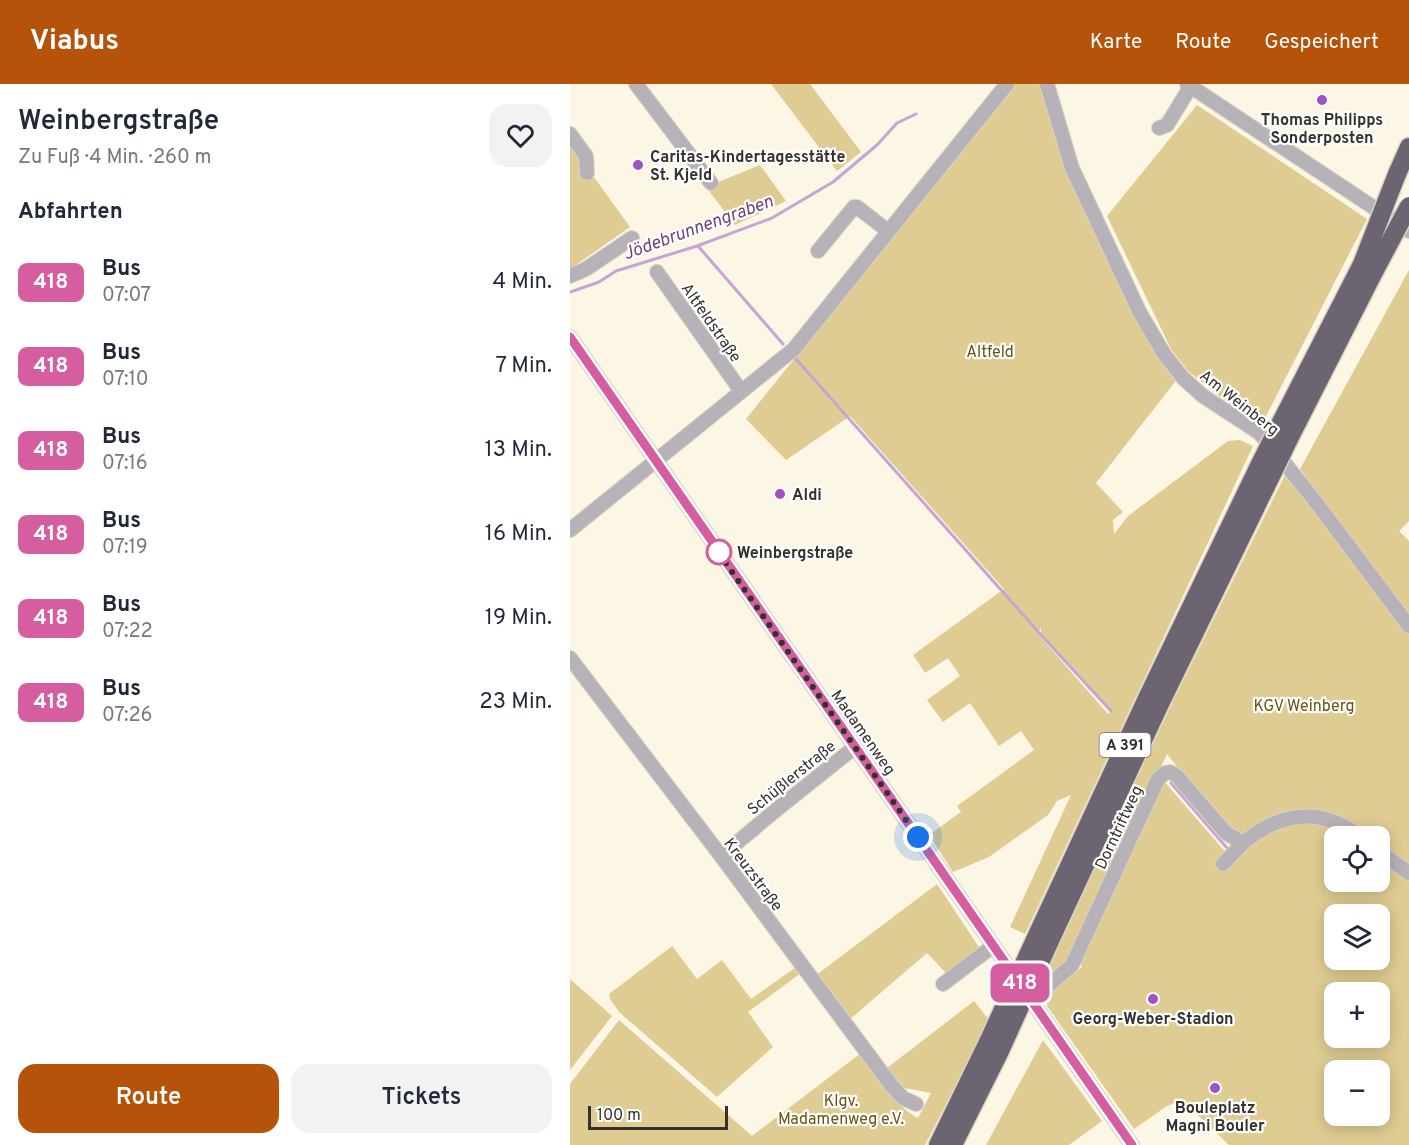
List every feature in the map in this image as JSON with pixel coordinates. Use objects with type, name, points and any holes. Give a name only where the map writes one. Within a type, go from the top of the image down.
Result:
[{"type":"highway","points":[[1404,175],[1409,147]]},
{"type":"highway","name":"A 391","points":[[1369,267],[1404,175]]},
{"type":"highway","name":"A 391","points":[[953,1145],[1043,938],[1164,696],[1282,437],[1369,267],[1409,206]]},
{"type":"highway","points":[[1369,267],[1409,220]]},
{"type":"highway","name":"A 391","points":[[938,1145],[994,1047]]},
{"type":"street","points":[[636,84],[711,183]]},
{"type":"street","points":[[570,530],[794,349],[1007,84]]},
{"type":"street","name":"Am Weinberg","points":[[1047,84],[1072,168],[1139,311],[1163,356],[1203,396],[1258,432],[1267,441],[1409,626]]},
{"type":"street","points":[[1159,128],[1167,125],[1189,85],[1409,231]]},
{"type":"street","points":[[570,134],[586,156],[587,173]]},
{"type":"street","points":[[818,251],[854,207],[888,231]]},
{"type":"street","points":[[570,276],[586,269],[632,238]]},
{"type":"street","name":"Altfeldstraße","points":[[657,272],[741,392]]},
{"type":"street","name":"Madamenweg","points":[[570,337],[1132,1145]]},
{"type":"street","name":"Kreuzstraße","points":[[570,658],[722,856],[891,1085],[903,1098],[916,1104]]},
{"type":"street","name":"Schüßlerstraße","points":[[722,856],[855,747]]},
{"type":"street","name":"Dorntriftweg","points":[[1035,1005],[1041,992],[1072,964],[1158,779],[1170,772],[1177,776],[1226,833],[1243,843]]},
{"type":"street","points":[[1223,864],[1243,843],[1267,825],[1291,817],[1312,818],[1340,826]]},
{"type":"street","points":[[1390,859],[1409,873]]},
{"type":"street","points":[[943,984],[993,946]]},
{"type":"green space","points":[[771,84],[810,84],[861,152],[837,171]]},
{"type":"green space","name":"Altfeld","points":[[1015,84],[1044,84],[1069,171],[1178,378],[1096,483],[1123,512],[1113,520],[1114,534],[1128,516],[1228,441],[1240,440],[1253,446],[1025,934],[1010,927],[1071,795],[1057,801],[1048,815],[989,857],[953,872],[929,835],[961,812],[957,806],[1034,750],[1021,731],[999,746],[970,703],[943,722],[927,700],[960,676],[948,658],[925,673],[913,655],[1004,589],[850,416],[786,460],[746,419]],"holes":[[[1041,628],[1041,635],[1111,711],[1108,714],[1037,633]]]},
{"type":"green space","points":[[1197,105],[1367,219],[1260,428],[1189,372],[1171,349],[1107,216]]},
{"type":"green space","points":[[570,144],[630,227],[570,269]]},
{"type":"green space","points":[[760,165],[786,201],[735,225],[706,187]]},
{"type":"green space","points":[[1409,270],[1409,521],[1399,531],[1409,541],[1409,618],[1300,469]]},
{"type":"green space","name":"KGV Weinberg","points":[[1287,471],[1409,633],[1409,868],[1390,854],[1390,826],[1345,826],[1322,814],[1243,839],[1223,826],[1167,754],[1069,962],[1057,974],[1046,971],[1176,695]]},
{"type":"green space","points":[[1163,780],[1228,855],[1246,847],[1285,822],[1325,823],[1331,826],[1324,826],[1324,892],[1390,892],[1390,864],[1409,878],[1409,1145],[1229,1145],[1182,1100],[1167,1106],[1134,1129],[1047,1006],[1048,992],[1082,967],[1079,962]]},
{"type":"green space","points":[[937,884],[979,947],[946,973],[927,953],[849,1020],[815,976]]},
{"type":"green space","points":[[672,946],[697,979],[722,960],[751,999],[796,967],[801,973],[748,1012],[773,1047],[717,1097],[619,1012],[610,999],[609,994]]},
{"type":"green space","points":[[570,979],[612,1016],[570,1070]]},
{"type":"green space","name":"Klgv. Madamenweg e.V.","points":[[974,1001],[989,1020],[925,1145],[570,1145],[570,1084],[619,1020],[752,1136],[861,1053],[894,1098],[918,1118],[931,1093],[904,1088],[887,1068]]},
{"type":"green space","points":[[1043,1040],[1102,1121],[1069,1145],[986,1145]]},
{"type":"waterway","name":"Jödebrunnengraben","points":[[570,292],[599,282],[616,271],[697,246],[772,218],[833,182],[877,145],[897,123],[916,114]]},
{"type":"waterway","points":[[698,246],[783,344]]},
{"type":"waterway","points":[[796,359],[1111,711]]},
{"type":"waterway","points":[[1171,783],[1227,848]]},
{"type":"bus line","name":"418","points":[[570,337],[1132,1145]]},
{"type":"place","name":"Thomas Philipps Sonderposten","points":[[1322,100]]},
{"type":"place","name":"Caritas-Kindertagesstätte St. Kjeld","points":[[638,165]]},
{"type":"place","name":"Aldi","points":[[780,494]]},
{"type":"place","name":"Weinbergstraße","points":[[719,552]]},
{"type":"place","name":"Georg-Weber-Stadion","points":[[1153,999]]},
{"type":"place","name":"Bouleplatz Magni Bouler","points":[[1215,1088]]},
{"type":"route","points":[[719,552],[716,549],[918,837]]}]
